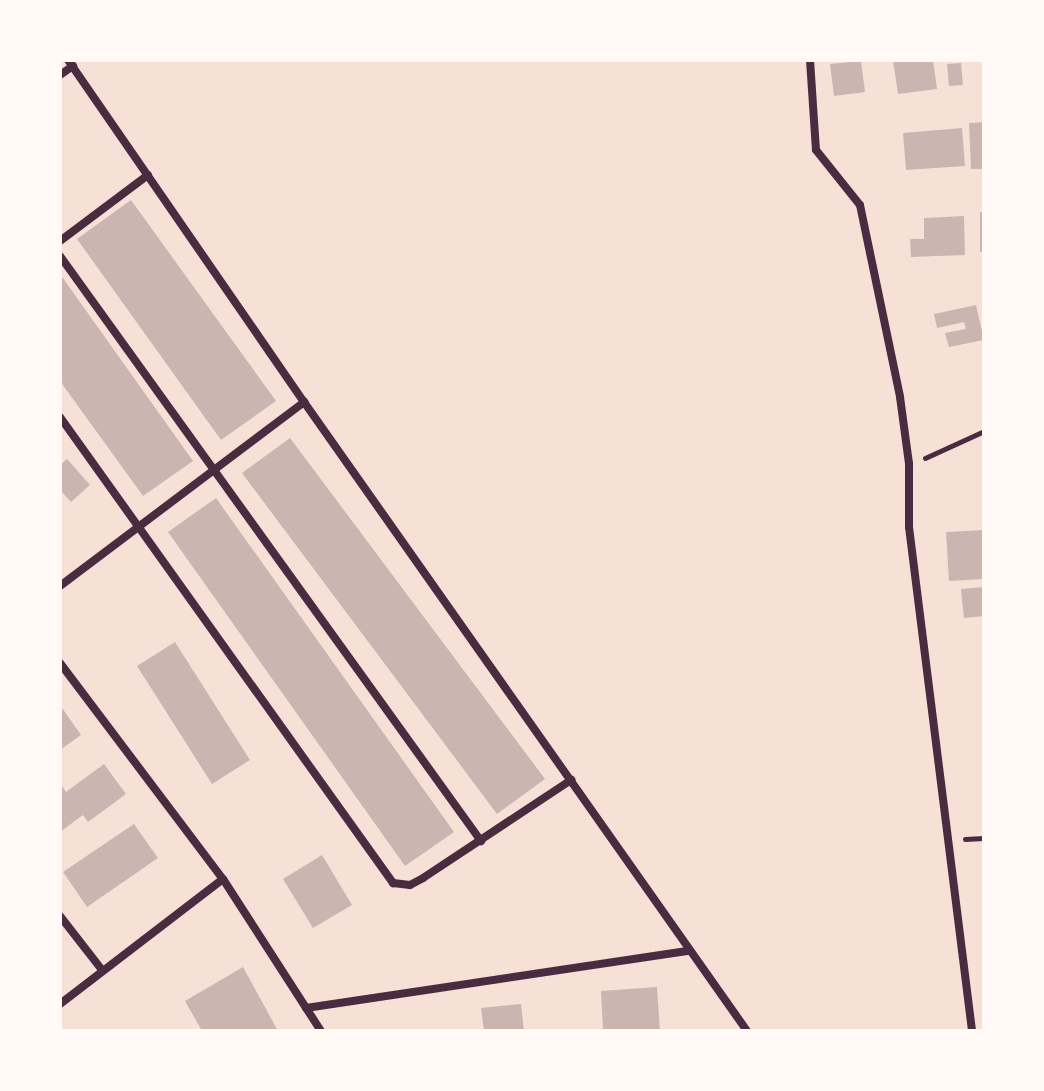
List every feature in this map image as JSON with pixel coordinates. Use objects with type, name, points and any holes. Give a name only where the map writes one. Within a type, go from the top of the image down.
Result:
[{"type":"street","points":[[810,60],[816,150],[860,205],[909,464],[909,527],[972,1031]]},
{"type":"street","points":[[60,75],[70,63],[304,402],[747,1031]]},
{"type":"street","points":[[60,241],[148,175]]},
{"type":"street","points":[[60,256],[481,841]]},
{"type":"street","points":[[60,586],[304,402]]},
{"type":"street","points":[[60,417],[393,883],[410,885],[571,780]]},
{"type":"street","points":[[60,663],[223,879],[321,1031]]},
{"type":"street","points":[[60,1004],[223,879]]},
{"type":"street","points":[[60,916],[102,970]]},
{"type":"street","points":[[306,1008],[689,951]]},
{"type":"street","points":[[971,1020],[984,1019]]},
{"type":"path","points":[[909,464],[984,431]]},
{"type":"building","points":[[893,60],[933,60],[937,89],[898,94]]},
{"type":"building","points":[[861,61],[865,92],[834,96],[830,64]]},
{"type":"building","points":[[961,63],[963,85],[949,86],[947,64]]},
{"type":"building","points":[[984,122],[984,169],[971,169],[969,123]]},
{"type":"building","points":[[962,128],[965,166],[906,170],[903,133]]},
{"type":"building","points":[[131,200],[276,401],[221,440],[77,239]]},
{"type":"building","points":[[980,212],[984,212],[984,252],[980,252]]},
{"type":"building","points":[[964,216],[965,255],[911,257],[910,239],[924,239],[924,218]]},
{"type":"building","points":[[60,274],[193,461],[143,496],[60,381]]},
{"type":"building","points":[[976,305],[984,340],[949,347],[945,333],[966,329],[964,322],[937,328],[934,314]]},
{"type":"building","points":[[290,438],[545,779],[497,814],[242,473]]},
{"type":"building","points":[[67,459],[90,485],[71,502],[60,490],[60,465]]},
{"type":"building","points":[[216,498],[454,832],[405,866],[168,532]]},
{"type":"building","points":[[984,530],[984,579],[949,581],[946,532]]},
{"type":"building","points":[[984,587],[984,616],[964,618],[961,589]]},
{"type":"building","points":[[175,642],[250,760],[212,784],[137,666]]},
{"type":"building","points":[[60,705],[81,735],[60,750]]},
{"type":"building","points":[[104,764],[126,794],[88,822],[83,815],[60,832],[60,783],[66,792]]},
{"type":"building","points":[[134,824],[158,858],[87,907],[63,872]]},
{"type":"building","points":[[322,855],[352,905],[313,928],[283,879]]},
{"type":"building","points":[[243,967],[278,1031],[202,1031],[185,1001]]},
{"type":"building","points":[[657,987],[660,1031],[603,1031],[601,991]]},
{"type":"building","points":[[521,1004],[524,1031],[484,1031],[481,1008]]}]
